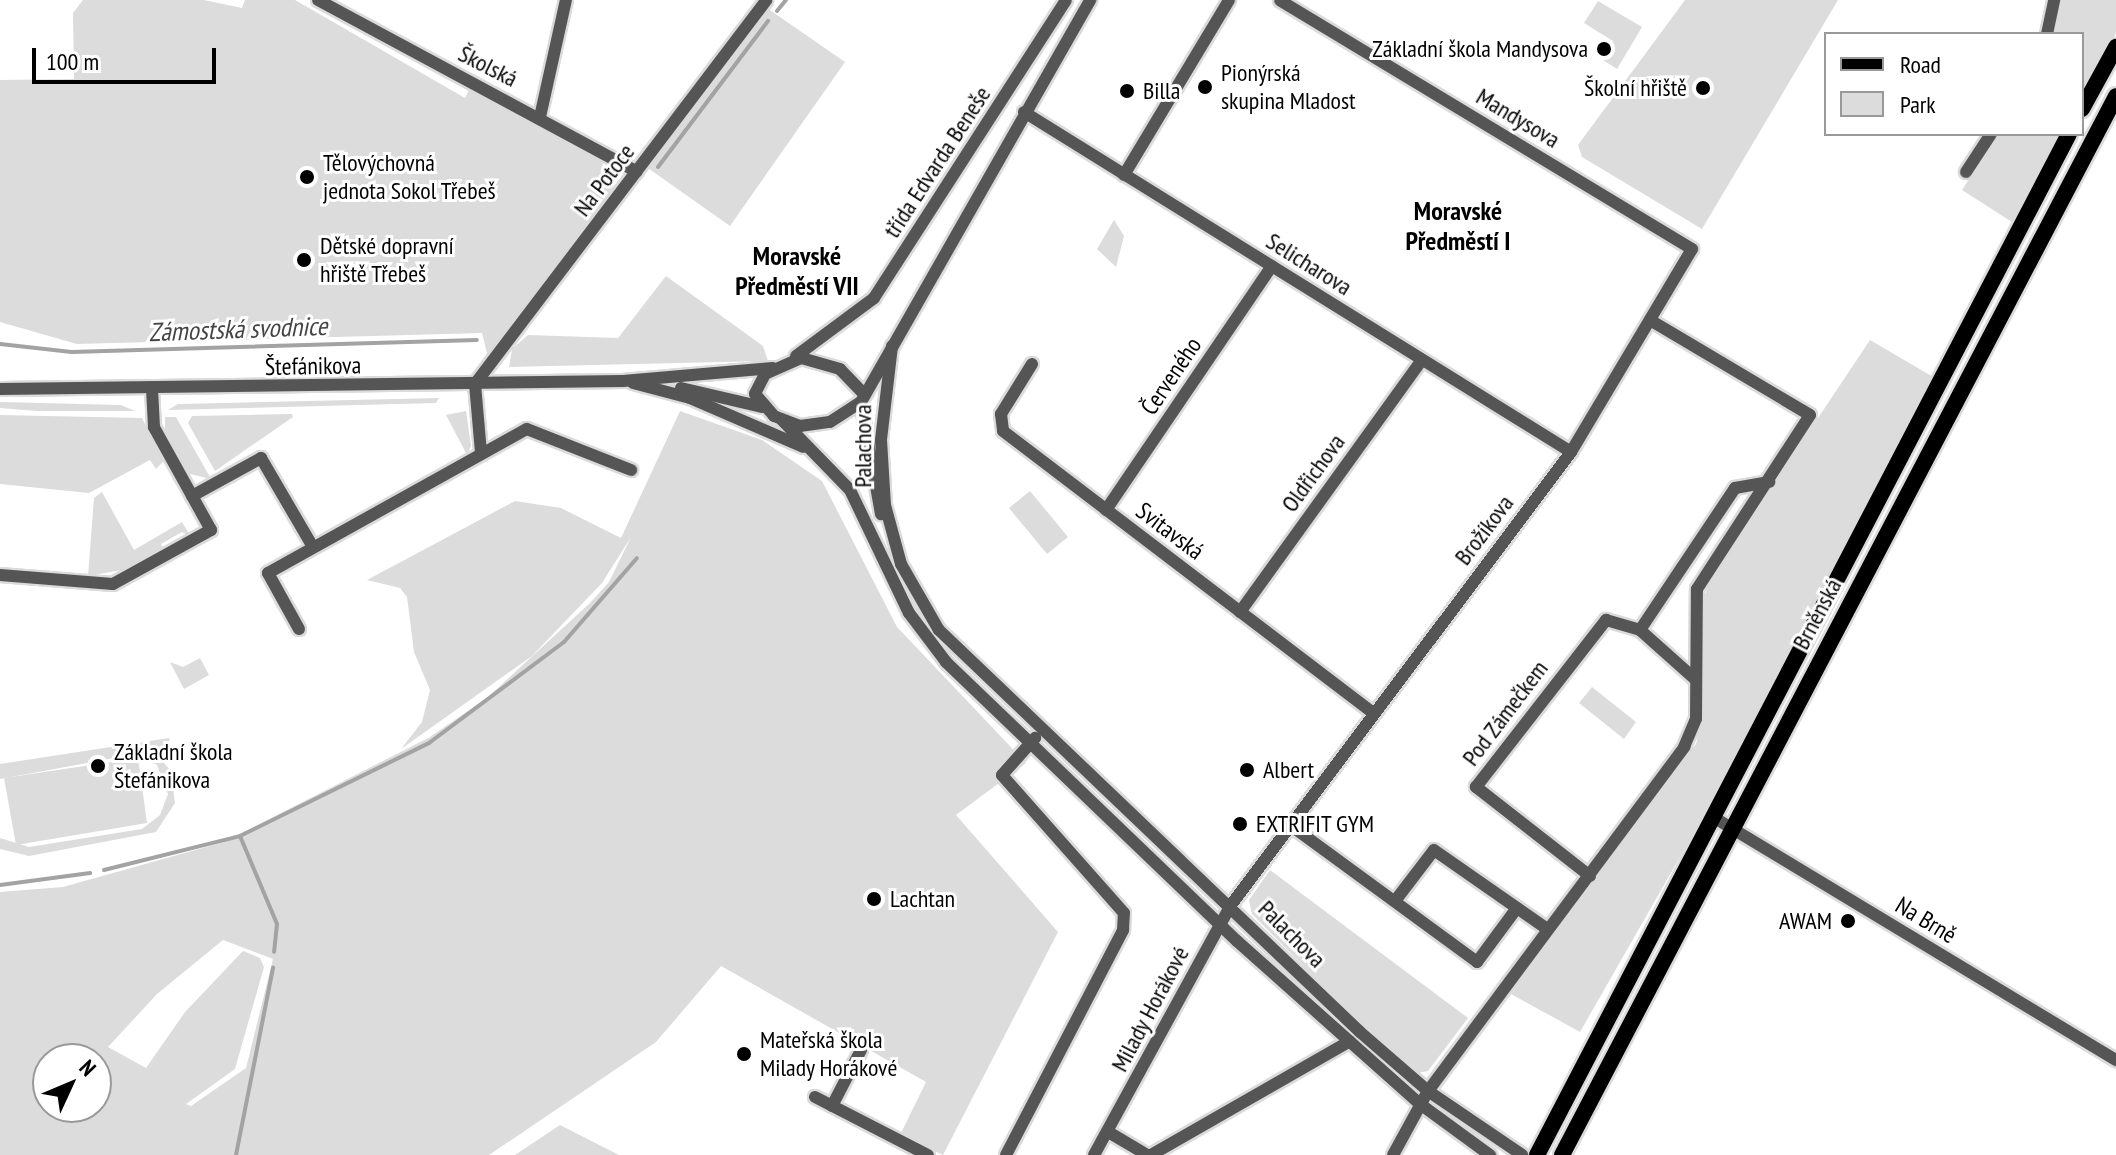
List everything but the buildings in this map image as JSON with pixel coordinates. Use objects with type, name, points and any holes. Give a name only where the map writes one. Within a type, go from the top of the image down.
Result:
[{"type":"main road","points":[[2084,105],[2116,47]]},
{"type":"main road","name":"Brněnská","points":[[1562,1155],[2116,96]]},
{"type":"main road","name":"Brněnská","points":[[1537,1155],[2068,136]]},
{"type":"street","points":[[540,117],[566,0]]},
{"type":"street","name":"Na Potoce","points":[[475,384],[766,0]]},
{"type":"street","name":"třída Edvarda Beneše","points":[[772,368],[841,329],[874,298],[1066,0]]},
{"type":"street","name":"třída Edvarda Beneše","points":[[862,398],[1090,0]]},
{"type":"street","points":[[1124,175],[1229,0]]},
{"type":"street","name":"Mandysova","points":[[1280,0],[1692,249]]},
{"type":"street","points":[[2047,32],[2054,0]]},
{"type":"street","name":"Školská","points":[[322,1],[637,172]]},
{"type":"street","name":"Selicharova","points":[[1024,112],[1571,452]]},
{"type":"street","points":[[1966,172],[1990,136]]},
{"type":"street","name":"Brožíkova","points":[[1231,905],[1571,452],[1692,249]]},
{"type":"street","name":"Červeného","points":[[1106,510],[1272,266]]},
{"type":"street","points":[[1393,1155],[1428,1091],[1546,928],[1590,876],[1684,747],[1696,719],[1697,589],[1810,415],[1650,320]]},
{"type":"street","name":"Palachova","points":[[892,346],[881,440],[890,535],[939,630],[1040,732],[1231,905],[1428,1091],[1522,1155]]},
{"type":"street","points":[[789,360],[826,361],[862,398],[871,485],[890,535]]},
{"type":"street","name":"Oldřichova","points":[[1240,612],[1422,360]]},
{"type":"street","name":"Svitavská","points":[[1032,364],[999,426],[1373,713]]},
{"type":"street","points":[[762,407],[755,388],[772,368]]},
{"type":"street","name":"Štefánikova","points":[[0,389],[152,392],[623,381],[772,368]]},
{"type":"street","points":[[623,381],[725,411],[819,455]]},
{"type":"street","name":"Štefánikova","points":[[623,381],[762,407]]},
{"type":"street","points":[[475,384],[481,453]]},
{"type":"street","points":[[0,575],[126,580],[211,530],[154,427],[152,392]]},
{"type":"street","points":[[782,420],[815,426],[862,398]]},
{"type":"street","name":"Palachova","points":[[762,407],[782,420],[850,490],[926,639],[1030,744],[1220,923],[1420,1104],[1490,1155]]},
{"type":"street","points":[[299,629],[268,573],[527,429],[631,470]]},
{"type":"street","points":[[192,496],[261,458],[313,547]]},
{"type":"street","points":[[1695,679],[1640,630],[1735,488],[1769,482]]},
{"type":"street","name":"Pod Zámečkem","points":[[1590,876],[1476,787],[1593,632],[1620,619],[1640,630]]},
{"type":"street","points":[[1006,1155],[1123,930],[1124,913],[1002,775],[1040,732]]},
{"type":"street","name":"Na Brně","points":[[1713,817],[2116,1060]]},
{"type":"street","points":[[1290,825],[1477,962],[1517,908]]},
{"type":"street","points":[[1395,901],[1434,850],[1546,928]]},
{"type":"street","name":"Milady Horákové","points":[[1094,1155],[1110,1133],[1231,905]]},
{"type":"street","points":[[1110,1133],[1149,1155],[1350,1041]]},
{"type":"street","points":[[832,1106],[861,1050]]},
{"type":"street","points":[[815,1097],[928,1155]]},
{"type":"green space","name":"Tělovýchovná jednota Sokol Třebeš","points":[[83,0],[204,0],[242,8],[245,0],[295,0],[465,98],[470,88],[561,137],[617,172],[610,182],[617,187],[488,357],[482,333],[77,344],[0,322],[0,80],[74,79],[73,13]]},
{"type":"green space","name":"Školní hřiště","points":[[1685,0],[1838,0],[1702,229],[1582,157],[1578,145]]},
{"type":"green space","points":[[2061,0],[2116,0],[2116,33],[2084,94],[2084,32],[2053,32]]},
{"type":"green space","points":[[1598,1],[1642,27],[1617,69],[1603,60],[1613,41],[1584,23]]},
{"type":"green space","points":[[767,8],[845,62],[730,226],[645,166]]},
{"type":"green space","points":[[1997,136],[2062,136],[2015,224],[1962,190]]},
{"type":"green space","points":[[1114,220],[1124,236],[1116,267],[1097,249]]},
{"type":"green space","points":[[666,276],[763,346],[768,361],[509,367],[512,349],[528,335],[618,338]]},
{"type":"green space","points":[[1870,340],[1935,378],[1724,780],[1580,1032],[1511,994],[1696,744],[1703,715],[1699,608],[1714,574]]},
{"type":"green space","points":[[439,398],[436,403],[168,410],[178,404]]},
{"type":"green space","points":[[0,402],[121,405],[135,411],[37,411],[0,408]]},
{"type":"green space","points":[[466,411],[471,446],[467,455],[446,415]]},
{"type":"green space","points":[[680,411],[762,440],[822,481],[897,627],[1026,763],[956,815],[1058,932],[943,1155],[900,1135],[926,1082],[721,966],[656,1042],[489,1155],[0,1155],[0,892],[63,887],[224,842],[430,737],[488,697],[590,603],[609,582],[631,537],[602,583],[532,656],[401,749],[422,722],[430,690],[414,652],[407,597],[400,588],[367,580],[515,501],[561,508],[621,538]],"holes":[[[223,940],[273,959],[246,1068],[191,1106],[186,1104],[235,1069],[264,967],[260,958],[243,951],[185,1012],[146,1068],[112,1049],[112,1123],[32,1123],[32,1043],[112,1043],[157,994]]]},
{"type":"green space","points":[[292,414],[293,417],[215,471],[188,423],[192,416]]},
{"type":"green space","points":[[0,415],[142,418],[164,461],[156,469],[150,460],[89,493],[0,484]]},
{"type":"green space","points":[[165,417],[176,417],[211,479],[186,473],[165,435]]},
{"type":"green space","points":[[1030,491],[1068,537],[1047,554],[1009,508]]},
{"type":"green space","points":[[102,492],[134,550],[182,522],[191,537],[182,532],[161,544],[165,552],[133,568],[88,576],[94,498]]},
{"type":"green space","points":[[200,658],[209,675],[184,689],[170,662],[183,667]]},
{"type":"green space","points":[[1592,687],[1636,722],[1624,739],[1579,703]]},
{"type":"green space","points":[[169,738],[171,747],[152,750],[171,771],[175,803],[156,832],[29,856],[0,849],[0,838],[29,847],[142,829],[160,815],[168,794],[157,765],[136,754],[0,779],[0,764]]},
{"type":"green space","points":[[138,758],[147,823],[16,845],[4,778]]},
{"type":"green space","points":[[1270,870],[1468,1018],[1428,1071],[1418,1073],[1356,1019],[1252,914],[1249,900]]},
{"type":"green space","points":[[560,1125],[619,1155],[515,1155]]},
{"type":"waterway","name":"Zámostská svodnice","points":[[777,11],[786,0]]},
{"type":"waterway","name":"Zámostská svodnice","points":[[658,167],[768,21]]},
{"type":"waterway","name":"Zámostská svodnice","points":[[0,344],[72,352],[477,340]]},
{"type":"waterway","points":[[104,870],[240,836],[429,743],[564,642],[637,558]]},
{"type":"waterway","points":[[240,836],[277,924],[274,952]]},
{"type":"waterway","points":[[0,885],[90,873]]},
{"type":"waterway","points":[[236,1155],[273,968]]},
{"type":"place","name":"Základní škola Mandysova","points":[[1604,49]]},
{"type":"place","name":"Pionýrská skupina Mladost","points":[[1205,87]]},
{"type":"place","name":"Školní hřiště","points":[[1703,88]]},
{"type":"place","name":"Billa","points":[[1127,91]]},
{"type":"place","name":"Tělovýchovná jednota Sokol Třebeš","points":[[307,177]]},
{"type":"place","name":"Dětské dopravní hřiště Třebeš","points":[[304,260]]},
{"type":"place","name":"Základní škola Štefánikova","points":[[98,766]]},
{"type":"place","name":"Albert","points":[[1247,770]]},
{"type":"place","name":"EXTRIFIT GYM","points":[[1240,824]]},
{"type":"place","name":"Lachtan","points":[[874,899]]},
{"type":"place","name":"AWAM","points":[[1848,921]]},
{"type":"place","name":"Mateřská škola Milady Horákové","points":[[744,1054]]},
{"type":"district","name":"Moravské Předměstí I","points":[[1458,226]]},
{"type":"district","name":"Moravské Předměstí VII","points":[[797,271]]}]
